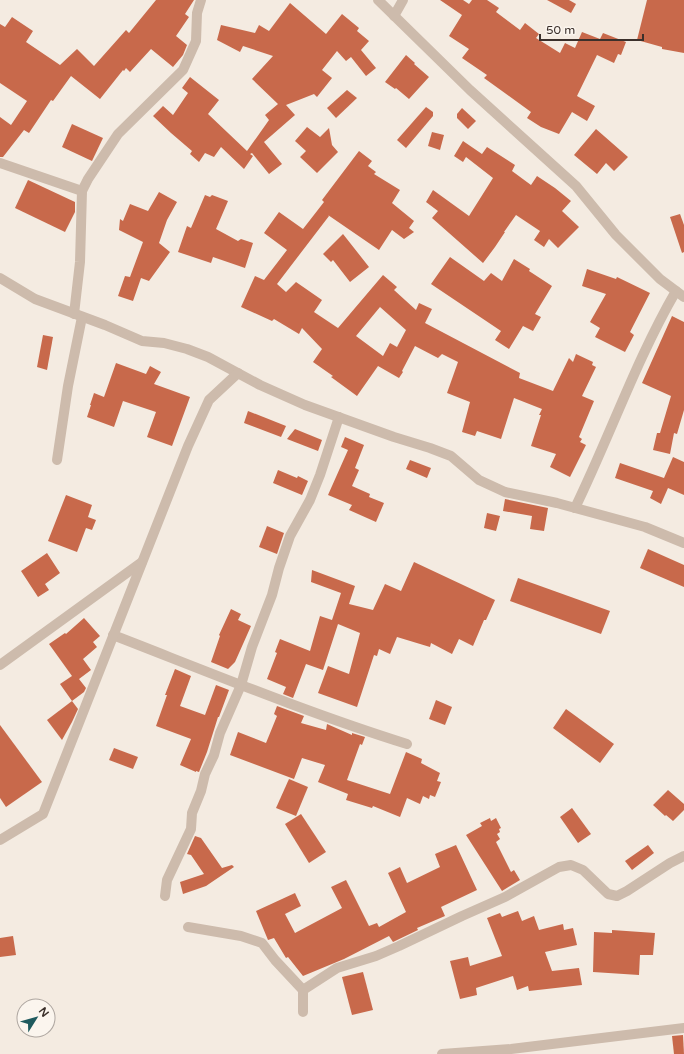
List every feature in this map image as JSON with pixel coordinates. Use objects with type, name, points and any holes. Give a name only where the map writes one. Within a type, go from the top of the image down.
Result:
[{"type":"street","points":[[57,460],[78,316],[82,190],[118,134],[183,70],[196,41],[197,13],[201,0]]},
{"type":"street","points":[[378,0],[470,90],[576,186],[616,235],[660,279],[680,294],[657,323],[597,463],[575,508]]},
{"type":"street","points":[[394,16],[403,0]]},
{"type":"street","points":[[0,163],[82,190]]},
{"type":"street","points":[[0,278],[36,299],[78,316],[142,341],[164,343],[187,349],[208,357],[260,385],[305,405],[451,456],[479,480],[504,492],[575,508],[645,527],[684,544]]},
{"type":"street","points":[[0,840],[43,814],[188,446],[209,400],[238,373]]},
{"type":"street","points":[[165,896],[167,880],[191,829],[192,813],[201,791],[205,774],[214,755],[220,733],[241,685],[252,647],[272,594],[290,536],[310,500],[339,417]]},
{"type":"street","points":[[0,665],[142,562]]},
{"type":"street","points":[[114,635],[358,729],[407,744]]},
{"type":"street","points":[[303,990],[337,968],[376,956],[399,946],[505,897],[559,867],[571,865],[583,870],[608,894],[617,896],[684,856]]},
{"type":"street","points":[[188,927],[241,936],[262,943],[275,960],[303,990],[303,1012]]},
{"type":"street","points":[[442,1054],[511,1049],[684,1028]]},
{"type":"building","points":[[156,0],[194,0],[185,14],[189,17],[176,36],[187,45],[183,55],[173,67],[151,49],[130,72],[126,68],[124,71],[123,70],[100,99],[71,76],[53,101],[51,100],[29,133],[24,130],[3,157],[0,157],[0,117],[11,125],[27,101],[0,83],[0,24],[5,27],[12,17],[33,31],[26,42],[60,65],[77,49],[94,66],[126,30],[129,33]]},
{"type":"building","points":[[440,0],[463,0],[469,4],[472,0],[487,0],[499,8],[496,12],[520,30],[525,23],[539,34],[536,38],[560,53],[565,43],[575,48],[582,32],[600,39],[603,33],[626,42],[621,55],[618,54],[614,63],[597,55],[577,96],[595,106],[587,121],[572,112],[559,134],[541,127],[527,118],[531,112],[484,78],[487,75],[462,58],[469,49],[449,36],[462,15]]},
{"type":"building","points":[[547,0],[569,0],[576,4],[571,13]]},
{"type":"building","points":[[647,0],[684,0],[684,53],[662,49],[662,47],[637,40]]},
{"type":"building","points":[[290,3],[326,34],[342,14],[359,28],[357,31],[369,41],[361,50],[376,68],[366,76],[351,57],[346,61],[337,51],[322,70],[332,78],[317,97],[314,94],[286,105],[295,115],[264,142],[282,164],[269,174],[252,153],[250,154],[253,156],[244,169],[221,147],[214,157],[205,153],[199,162],[190,154],[192,151],[153,116],[163,106],[173,115],[188,93],[182,88],[190,77],[219,100],[208,114],[247,151],[269,120],[265,115],[278,104],[252,79],[273,56],[243,46],[240,52],[217,40],[221,25],[255,33],[259,25],[269,31]]},
{"type":"building","points":[[406,55],[429,77],[409,99],[396,88],[395,89],[385,82]]},
{"type":"building","points":[[347,90],[357,98],[336,118],[327,108]]},
{"type":"building","points":[[426,107],[433,112],[433,116],[406,148],[397,140]]},
{"type":"building","points":[[462,108],[476,121],[468,129],[457,118],[457,114]]},
{"type":"building","points":[[72,124],[103,138],[92,161],[62,147]]},
{"type":"building","points":[[307,127],[320,137],[329,128],[332,145],[338,152],[317,173],[300,157],[306,151],[295,141]]},
{"type":"building","points":[[596,129],[628,157],[614,171],[606,163],[597,174],[574,155]]},
{"type":"building","points":[[432,132],[444,135],[440,150],[428,146]]},
{"type":"building","points":[[463,141],[482,154],[487,147],[515,165],[512,171],[531,185],[537,176],[555,188],[571,201],[562,211],[579,227],[558,248],[549,239],[544,247],[534,240],[540,231],[516,215],[483,263],[432,218],[438,211],[426,202],[433,190],[469,216],[493,178],[466,157],[463,162],[454,156]]},
{"type":"building","points":[[359,151],[372,161],[368,166],[376,172],[374,174],[400,190],[392,203],[414,221],[409,228],[414,232],[404,239],[392,230],[379,250],[328,215],[329,216],[277,284],[286,292],[296,282],[322,300],[314,312],[338,328],[383,275],[397,287],[394,290],[416,310],[419,303],[432,309],[425,323],[520,373],[519,378],[553,391],[569,358],[573,362],[576,354],[593,362],[592,365],[596,367],[582,396],[594,401],[579,437],[582,439],[580,442],[586,445],[570,477],[550,467],[556,454],[531,446],[542,409],[514,398],[501,439],[477,431],[475,436],[462,432],[470,402],[447,393],[458,362],[442,354],[438,358],[415,346],[399,378],[378,366],[357,396],[313,362],[322,349],[302,328],[299,334],[274,319],[272,321],[241,307],[255,276],[264,280],[287,250],[264,233],[279,212],[303,229],[324,202],[322,200]],"holes":[[[380,307],[406,330],[397,347],[390,343],[383,356],[356,336]]]},
{"type":"building","points":[[28,180],[75,202],[75,212],[65,232],[15,208]]},
{"type":"building","points":[[159,192],[177,202],[167,220],[159,243],[170,252],[149,281],[141,278],[133,301],[118,296],[125,276],[130,277],[143,242],[119,230],[120,219],[123,221],[130,204],[148,211]]},
{"type":"building","points":[[205,195],[210,197],[212,195],[228,201],[216,229],[238,241],[241,239],[253,243],[245,268],[213,257],[211,263],[178,252],[187,226],[191,228]]},
{"type":"building","points":[[680,214],[684,225],[684,252],[682,253],[670,217]]},
{"type":"building","points":[[343,234],[369,267],[350,282],[333,260],[331,262],[323,254]]},
{"type":"building","points":[[450,257],[484,281],[491,273],[502,281],[514,259],[552,286],[535,314],[541,317],[533,331],[523,326],[509,349],[495,340],[501,331],[431,284]]},
{"type":"building","points":[[587,269],[616,279],[617,277],[650,293],[630,332],[634,335],[625,352],[595,337],[600,328],[590,322],[606,294],[582,286]]},
{"type":"building","points":[[672,316],[684,322],[684,410],[677,434],[674,433],[670,454],[653,450],[657,433],[660,433],[671,396],[642,383]]},
{"type":"building","points":[[43,335],[53,337],[47,370],[37,367]]},
{"type":"building","points":[[116,363],[146,374],[150,366],[161,372],[154,384],[190,397],[172,446],[147,437],[156,412],[123,401],[114,427],[87,417],[94,393],[104,397]]},
{"type":"building","points":[[248,411],[286,426],[281,437],[244,423]]},
{"type":"building","points":[[295,429],[322,440],[318,451],[287,439]]},
{"type":"building","points":[[345,437],[364,445],[355,468],[359,470],[352,486],[370,494],[369,497],[384,503],[376,522],[349,510],[352,505],[328,495],[348,450],[341,447]]},
{"type":"building","points":[[673,457],[684,462],[684,495],[668,488],[661,504],[650,498],[653,491],[615,478],[620,463],[664,478]]},
{"type":"building","points":[[410,460],[431,468],[427,478],[406,469]]},
{"type":"building","points":[[278,470],[297,478],[298,476],[308,481],[302,495],[273,483]]},
{"type":"building","points":[[66,495],[92,505],[88,517],[96,520],[92,530],[86,528],[77,552],[48,541]]},
{"type":"building","points":[[505,499],[548,508],[544,531],[530,529],[532,516],[503,511]]},
{"type":"building","points":[[487,513],[500,516],[496,531],[484,528]]},
{"type":"building","points":[[267,526],[284,533],[277,554],[259,547]]},
{"type":"building","points":[[648,549],[684,565],[684,587],[640,568]]},
{"type":"building","points":[[47,553],[60,573],[45,584],[49,590],[38,597],[21,571]]},
{"type":"building","points":[[414,562],[495,600],[486,620],[484,620],[473,646],[459,639],[452,654],[431,643],[430,647],[397,637],[390,654],[379,649],[377,656],[374,655],[357,707],[318,693],[328,666],[349,674],[360,633],[338,624],[323,670],[306,664],[293,698],[283,694],[286,687],[267,679],[277,653],[275,652],[280,639],[310,651],[320,616],[332,620],[341,593],[311,582],[312,570],[355,586],[349,604],[373,610],[385,584],[401,591]]},
{"type":"building","points":[[518,578],[610,611],[601,634],[510,601]]},
{"type":"building","points":[[231,609],[241,614],[238,620],[251,626],[235,662],[228,669],[211,662],[220,636],[219,635]]},
{"type":"building","points":[[84,618],[100,636],[93,642],[97,647],[83,659],[91,670],[79,679],[86,688],[84,692],[72,701],[60,684],[72,676],[49,644],[65,633],[66,634]]},
{"type":"building","points":[[175,669],[191,676],[180,706],[205,715],[216,685],[229,690],[199,772],[180,765],[191,739],[156,726],[167,695],[165,695]]},
{"type":"building","points":[[436,700],[452,707],[445,725],[429,719]]},
{"type":"building","points":[[72,701],[78,709],[62,740],[47,720]]},
{"type":"building","points":[[277,706],[304,716],[301,723],[326,730],[327,724],[352,735],[352,733],[365,737],[362,745],[360,744],[347,780],[390,794],[406,752],[422,759],[421,763],[440,773],[437,781],[441,782],[435,797],[430,795],[429,799],[423,796],[420,804],[407,798],[400,817],[373,806],[372,808],[346,800],[348,794],[318,782],[325,765],[302,758],[294,779],[230,755],[238,732],[266,743],[277,716],[274,714]]},
{"type":"building","points":[[566,709],[614,744],[600,763],[553,728]]},
{"type":"building","points":[[0,725],[42,782],[6,807],[0,798]]},
{"type":"building","points":[[114,748],[138,757],[133,769],[109,760]]},
{"type":"building","points":[[289,779],[308,787],[296,816],[276,808]]},
{"type":"building","points":[[668,790],[684,804],[684,810],[673,821],[653,805]]},
{"type":"building","points":[[572,808],[591,834],[578,843],[560,817]]},
{"type":"building","points":[[301,814],[326,852],[309,863],[285,824]]},
{"type":"building","points":[[490,818],[491,821],[496,818],[501,828],[499,829],[500,832],[497,834],[500,839],[496,842],[511,872],[514,870],[520,880],[502,891],[466,835],[482,826],[480,823]]},
{"type":"building","points":[[195,836],[201,838],[222,868],[232,865],[234,867],[206,886],[183,894],[180,882],[204,874],[191,855],[187,854]]},
{"type":"building","points":[[456,845],[477,890],[441,907],[445,916],[417,928],[418,930],[393,942],[389,936],[344,959],[303,976],[288,957],[286,958],[274,938],[268,940],[256,911],[295,893],[301,906],[285,914],[295,933],[342,908],[331,887],[346,880],[369,926],[377,923],[379,927],[406,912],[388,873],[400,867],[407,883],[440,867],[435,854]]},
{"type":"building","points":[[648,845],[654,853],[632,870],[625,861]]},
{"type":"building","points":[[518,911],[522,921],[534,916],[539,930],[563,924],[564,930],[573,928],[577,945],[545,952],[552,971],[579,968],[582,985],[529,991],[528,986],[517,990],[513,976],[476,988],[477,995],[460,999],[450,961],[468,957],[470,966],[502,956],[487,918],[500,913],[502,917]]},
{"type":"building","points":[[612,930],[655,933],[653,955],[640,955],[639,975],[593,972],[594,932],[612,933]]},
{"type":"building","points":[[13,936],[16,955],[0,957],[0,938]]},
{"type":"building","points":[[363,972],[373,1010],[352,1015],[342,977]]},
{"type":"building","points":[[683,1035],[684,1054],[674,1054],[672,1036]]}]
